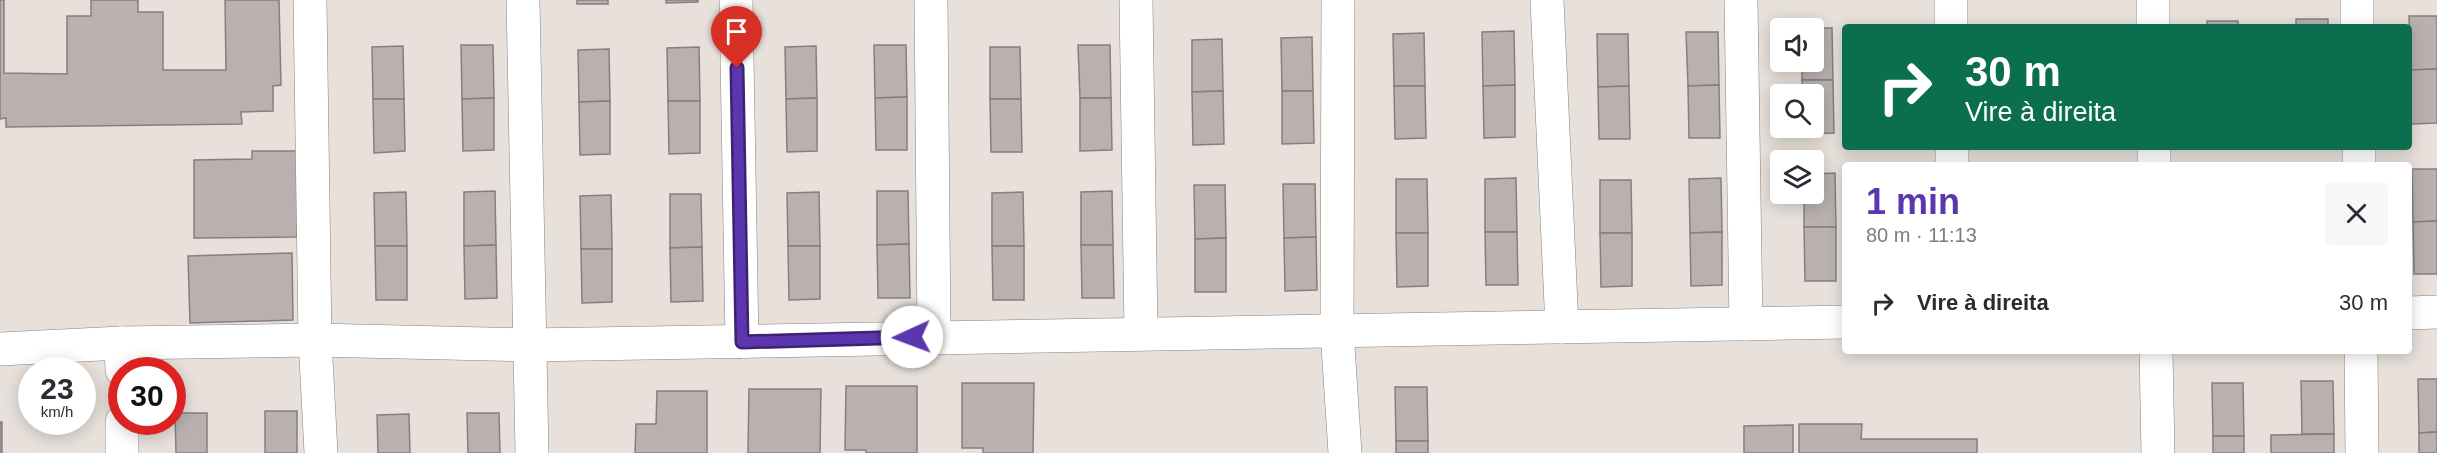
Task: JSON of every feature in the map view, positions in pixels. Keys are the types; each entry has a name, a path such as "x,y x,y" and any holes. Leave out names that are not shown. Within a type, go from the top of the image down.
{"street":[{"path":"310,0 315,340 321,453"},
{"path":"523,0 532,453"},
{"path":"736,0 742,342"},
{"path":"931,0 934,337"},
{"path":"1136,0 1141,333"},
{"path":"1338,0 1337,331 1345,453"},
{"path":"1547,0 1562,327"},
{"path":"1741,0 1746,324"},
{"path":"1951,0 1951,24"},
{"path":"2153,0 2153,24"},
{"path":"2357,0 2357,24"},
{"path":"2412,313 2437,312"},
{"path":"0,349 122,357 315,340 530,345 1842,322"},
{"path":"2156,354 2158,453"},
{"path":"2361,354 2362,453"},
{"path":"122,435 122,453"}],"building":[{"path":"0,0 4,0 4,73 67,74 67,16 91,16 91,0 138,0 138,12 163,12 163,70 226,70 225,0 279,0 281,85 273,86 273,111 241,112 242,124 6,127 6,118 0,119"},
{"path":"577,0 608,0 608,4 577,4"},
{"path":"666,0 698,0 698,2 666,3"},
{"path":"2409,16 2437,16 2437,69 2412,70 2412,24 2409,24"},
{"path":"2296,19 2328,19 2328,24 2296,24"},
{"path":"2207,21 2238,21 2238,24 2207,24"},
{"path":"1824,28 1832,28 1833,80 1802,80 1802,72 1824,72"},
{"path":"1514,31 1515,85 1483,86 1482,32"},
{"path":"1686,32 1718,32 1719,85 1688,86"},
{"path":"1424,33 1425,86 1394,86 1393,34"},
{"path":"1597,34 1628,34 1629,86 1598,87"},
{"path":"1312,37 1313,91 1282,91 1281,38"},
{"path":"1222,39 1223,91 1192,92 1192,40"},
{"path":"461,45 493,45 494,98 462,99"},
{"path":"874,45 906,45 907,97 875,98"},
{"path":"1078,45 1110,45 1111,98 1080,98"},
{"path":"403,46 404,99 373,99 372,47"},
{"path":"816,46 817,98 786,99 785,47"},
{"path":"699,47 700,101 668,101 667,48"},
{"path":"990,47 1020,47 1021,99 990,99"},
{"path":"609,49 610,101 579,102 578,50"},
{"path":"2437,69 2437,123 2412,124 2412,70"},
{"path":"1802,80 1833,80 1834,133 1824,133 1824,84 1802,84"},
{"path":"1515,85 1515,137 1484,138 1483,86"},
{"path":"1719,85 1720,138 1689,138 1688,86"},
{"path":"1394,86 1425,86 1426,138 1395,139"},
{"path":"1629,86 1630,139 1599,139 1598,87"},
{"path":"1223,91 1224,144 1193,145 1192,92"},
{"path":"1282,91 1313,91 1314,143 1282,144"},
{"path":"907,97 907,150 876,150 875,98"},
{"path":"494,98 494,150 463,151 462,99"},
{"path":"817,98 817,151 787,152 786,99"},
{"path":"1080,98 1111,98 1112,150 1080,151"},
{"path":"373,99 404,99 405,151 374,153"},
{"path":"990,99 1021,99 1022,152 991,152"},
{"path":"610,101 610,154 580,155 579,102"},
{"path":"668,101 700,101 700,153 669,154"},
{"path":"252,151 297,151 297,237 194,238 194,160 252,159"},
{"path":"2412,169 2437,169 2437,221 2413,222"},
{"path":"1835,173 1836,227 1804,227 1804,204 1824,204 1824,174"},
{"path":"1516,178 1517,232 1485,232 1485,179"},
{"path":"1721,178 1722,232 1690,233 1689,179"},
{"path":"1396,179 1427,179 1428,233 1396,233"},
{"path":"1600,180 1631,180 1632,233 1600,233"},
{"path":"1283,184 1315,184 1316,237 1284,238"},
{"path":"1194,185 1225,185 1226,238 1195,239"},
{"path":"495,191 496,245 464,246 464,192"},
{"path":"877,191 908,191 909,244 877,245"},
{"path":"1112,191 1113,245 1081,245 1081,192"},
{"path":"406,192 407,246 375,246 374,193"},
{"path":"819,192 820,246 788,246 787,193"},
{"path":"1023,192 1024,246 992,246 992,193"},
{"path":"670,194 701,194 702,247 670,248"},
{"path":"611,195 612,249 581,249 580,196"},
{"path":"2437,221 2437,274 2414,274 2413,222"},
{"path":"1804,227 1836,227 1836,281 1805,281"},
{"path":"1485,232 1517,232 1518,285 1486,285"},
{"path":"1722,232 1722,285 1691,286 1690,233"},
{"path":"1396,233 1428,233 1428,286 1397,287"},
{"path":"1600,233 1632,233 1632,286 1601,287"},
{"path":"1316,237 1317,290 1285,291 1284,238"},
{"path":"1226,238 1226,292 1195,292 1195,239"},
{"path":"909,244 910,298 878,298 877,245"},
{"path":"496,245 497,298 465,299 464,246"},
{"path":"1081,245 1113,245 1114,298 1082,298"},
{"path":"375,246 407,246 407,300 376,300"},
{"path":"788,246 820,246 820,299 789,300"},
{"path":"992,246 1024,246 1024,300 993,300"},
{"path":"702,247 703,301 671,302 670,248"},
{"path":"581,249 612,249 612,302 582,303"},
{"path":"292,253 293,320 190,323 188,256"},
{"path":"2418,379 2437,379 2437,432 2419,433"},
{"path":"2301,381 2333,381 2334,434 2302,434"},
{"path":"962,383 1034,383 1033,453 983,453 983,448 962,448"},
{"path":"2212,383 2243,383 2244,436 2213,436"},
{"path":"846,386 917,386 917,453 866,453 866,450 845,450"},
{"path":"1395,387 1427,387 1428,441 1396,441"},
{"path":"749,389 821,389 820,453 748,453"},
{"path":"657,391 707,391 707,453 635,453 636,424 656,424"},
{"path":"265,411 297,411 297,453 265,453"},
{"path":"186,413 207,413 207,453 176,453 176,435 186,435"},
{"path":"467,413 499,413 500,453 468,453"},
{"path":"409,414 410,453 378,453 377,415"},
{"path":"0,422 2,422 2,453 0,453"},
{"path":"1799,424 1862,424 1861,439 1977,439 1977,453 1799,453"},
{"path":"1793,425 1793,453 1744,453 1744,426"},
{"path":"2437,432 2437,453 2419,453 2419,433"},
{"path":"2334,434 2334,453 2271,453 2271,435"},
{"path":"2213,436 2244,436 2244,453 2213,453"},
{"path":"1396,441 1428,441 1428,453 1396,453"}],"route":[{"path":"737,68 742,342 912,337"}]}
